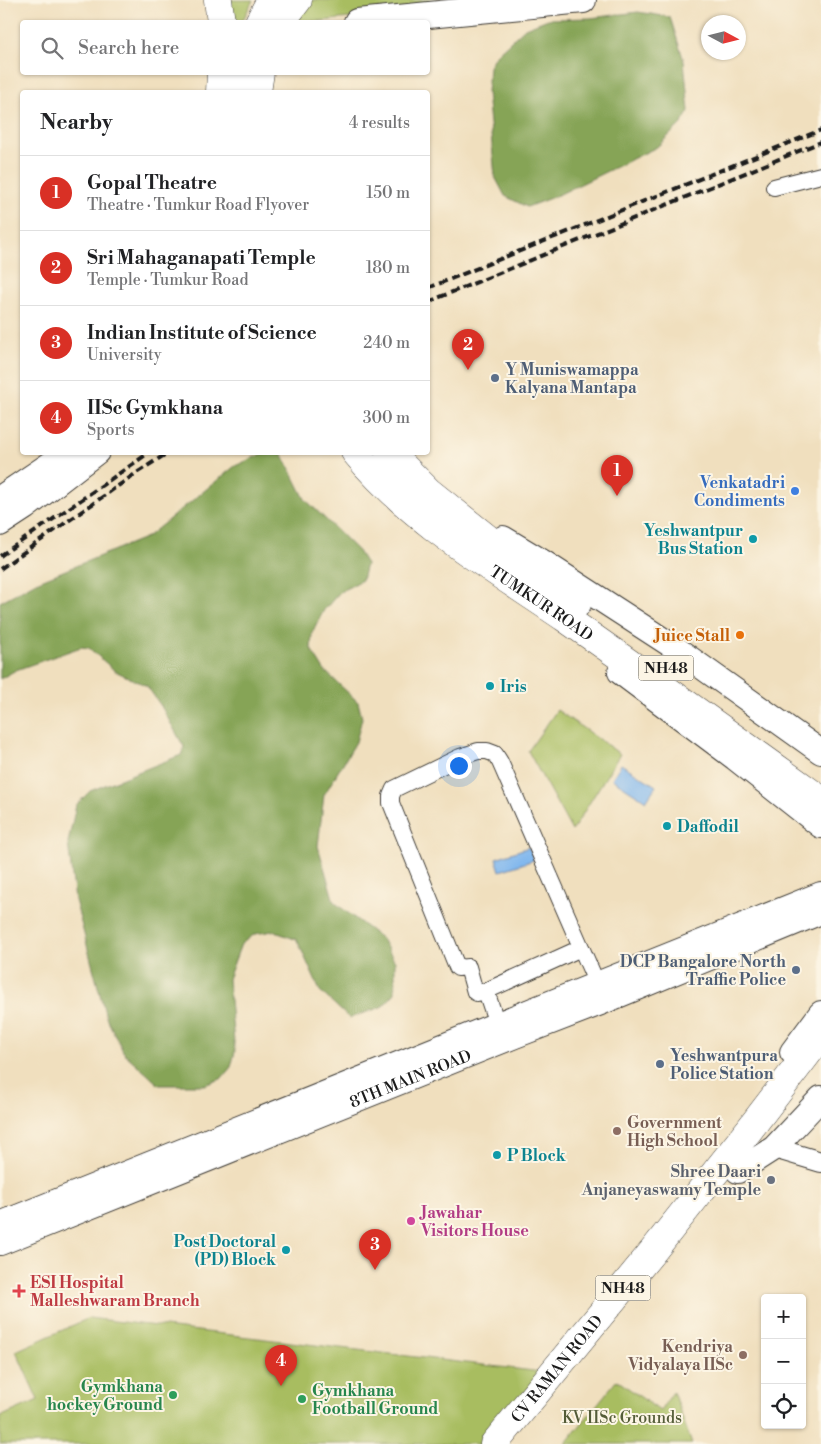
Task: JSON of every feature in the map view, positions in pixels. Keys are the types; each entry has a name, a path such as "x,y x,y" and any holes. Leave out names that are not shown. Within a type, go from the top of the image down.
{"highway":[{"path":"218,0 221,20"},
{"path":"261,20 266,8 273,0"},
{"path":"283,20 298,0"},
{"path":"220,90 221,75"},
{"path":"238,90 241,75"},
{"path":"257,90 260,75"},
{"name":"TUMKUR ROAD","path":"356,455 399,498 432,527 584,633"},
{"name":"TUMKUR ROAD","path":"392,455 428,491 488,538"},
{"name":"NH48","path":"488,538 512,558 821,777"},
{"name":"NH48","path":"584,633 651,678 821,800"},
{"name":"NH48","path":"749,1130 821,1036"},
{"name":"NH48","path":"738,1171 821,1064"},
{"name":"CV RAMAN ROAD","path":"494,1444 654,1251 749,1130"},
{"name":"CV RAMAN ROAD","path":"519,1444 738,1171"}],"main road":[{"path":"378,20 583,0"},
{"path":"0,498 64,455"},
{"path":"0,524 93,455"},
{"path":"488,538 504,538 544,562 685,654 821,752"},
{"name":"TUMKUR ROAD","path":"584,633 580,642 735,758 821,826"},
{"name":"8TH MAIN ROAD","path":"0,1244 493,1045 643,976 820,909"},
{"name":"8TH MAIN ROAD","path":"0,1224 597,984 643,976"},
{"path":"749,1130 757,1104 781,1067 821,1013"},
{"path":"738,1171 779,1143 821,1098"}],"street":[{"path":"774,186 821,175"},
{"path":"581,948 486,991 475,992 468,967 457,967 391,803 394,789 460,757 478,751 488,751 495,754 597,984"},
{"path":"486,991 497,1024"},
{"path":"779,1143 821,1149"},
{"path":"779,1143 821,1162"}],"green space":[{"path":"228,0 253,0 243,20 231,20"},
{"path":"308,0 475,0 475,5 331,20 296,20"},
{"path":"638,12 670,17 684,61 689,111 682,123 657,147 556,196 527,207 505,196 495,177 487,92 489,67 494,57 525,28 548,19 590,18"},
{"path":"260,455 283,455 305,499 358,551 366,564 362,580 340,592 324,610 312,633 311,649 324,670 358,702 362,718 356,742 324,795 318,846 334,902 382,939 395,962 395,993 382,1007 349,1018 320,991 297,940 273,931 255,934 241,944 228,979 235,1052 231,1067 221,1079 204,1085 159,1085 124,1053 106,1017 75,900 68,843 76,805 90,791 181,755 184,747 161,706 147,686 115,671 89,648 81,647 16,670 0,679 0,602 36,582 147,537 235,466"},
{"path":"557,710 620,754 572,831 528,751"},
{"path":"89,1318 542,1372 483,1444 0,1444 0,1417 38,1400 16,1351"},
{"name":"KV IISc Grounds","path":"617,1380 660,1411 673,1392 692,1444 565,1444"}],"water":[{"path":"621,764 656,786 646,801 612,779"},
{"path":"529,847 534,860 500,871 496,858"}],"railway":[{"path":"430,287 821,130"},
{"path":"430,301 821,142"},
{"path":"0,556 146,455"},
{"path":"0,569 164,455"}],"place":[{"name":"Sri Mahaganapati Temple","path":"468,370"},
{"name":"Y Muniswamappa Kalyana Mantapa","path":"495,378"},
{"name":"Venkatadri Condiments","path":"795,491"},
{"name":"Gopal Theatre","path":"617,496"},
{"name":"Yeshwantpur Bus Station","path":"753,539"},
{"name":"Juice Stall","path":"740,635"},
{"name":"Iris","path":"490,686"},
{"name":"Daffodil","path":"667,826"},
{"name":"DCP Bangalore North Traffic Police","path":"796,970"},
{"name":"Yeshwantpura Police Station","path":"660,1064"},
{"name":"Government High School","path":"617,1131"},
{"name":"P Block","path":"497,1155"},
{"name":"Shree Daari Anjaneyaswamy Temple","path":"771,1180"},
{"name":"Jawahar Visitors House","path":"411,1221"},
{"name":"Post Doctoral (PD) Block","path":"286,1250"},
{"name":"Indian Institute of Science","path":"375,1270"},
{"name":"ESI Hospital Malleshwaram Branch","path":"19,1291"},
{"name":"Kendriya Vidyalaya IISc","path":"743,1355"},
{"name":"IISc Gymkhana","path":"281,1386"},
{"name":"Gymkhana hockey Ground","path":"173,1395"},
{"name":"Gymkhana Football Ground","path":"302,1399"}]}
